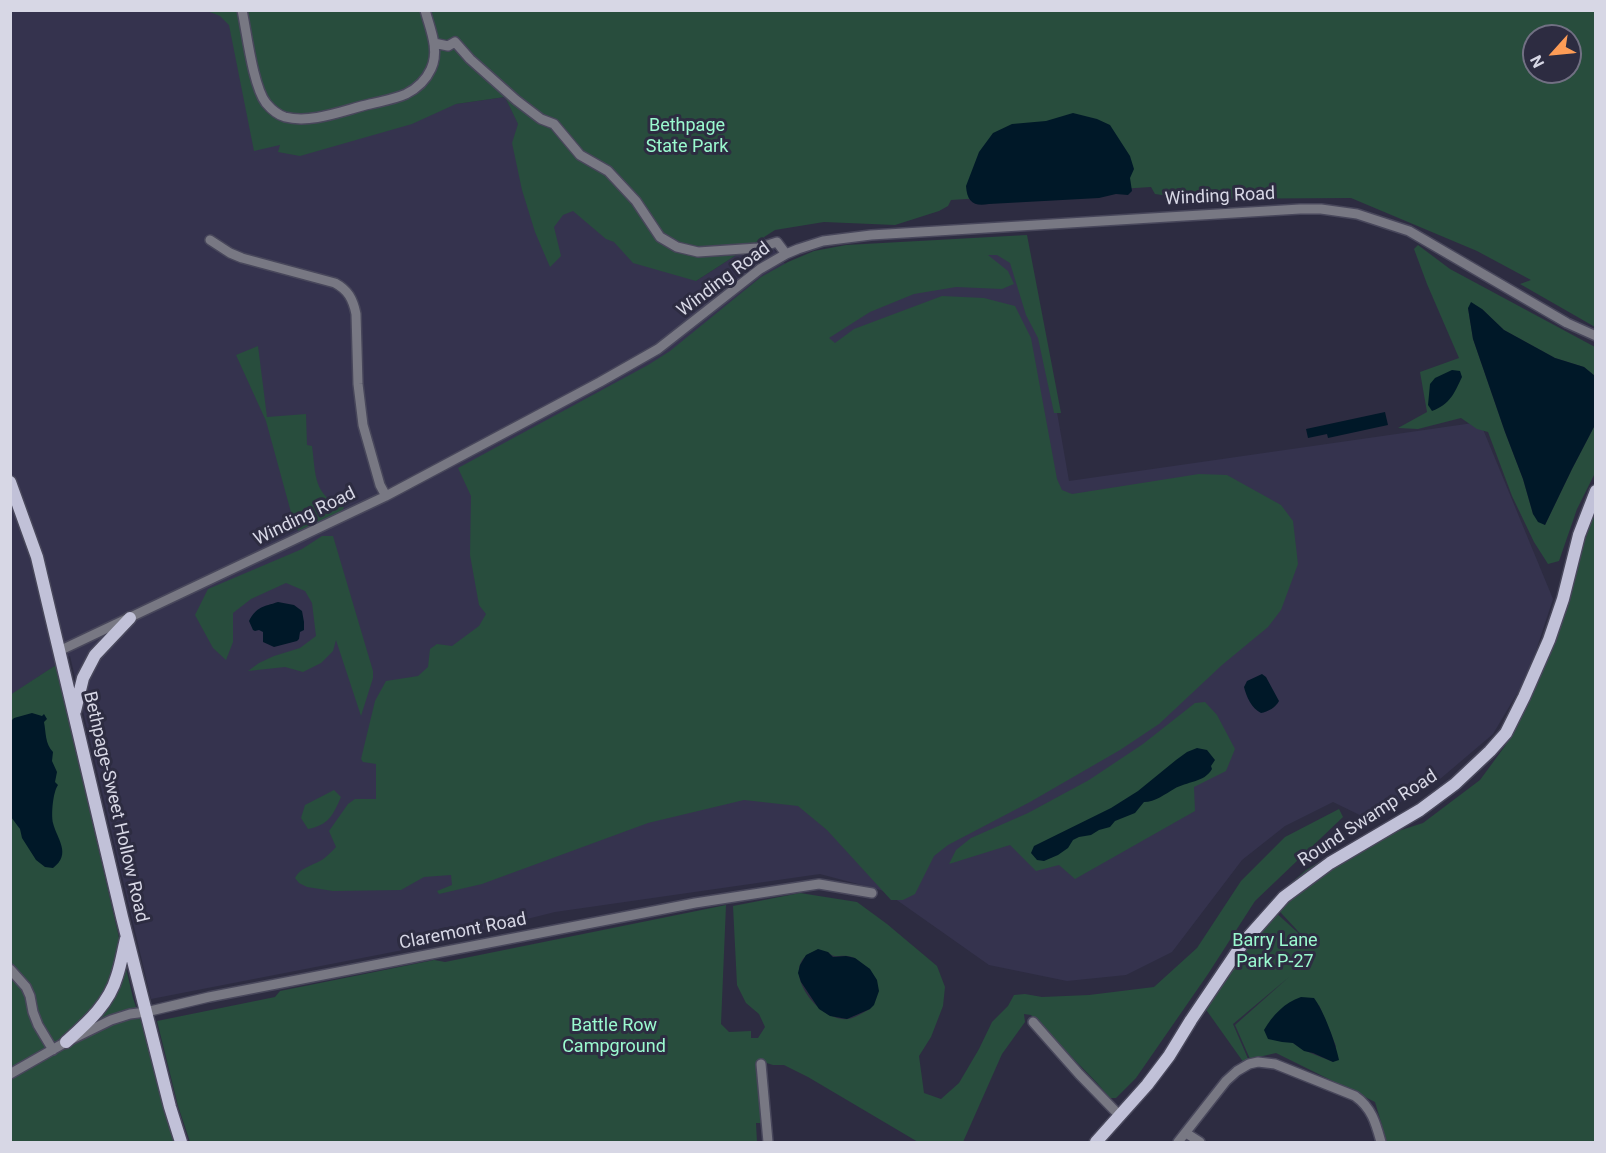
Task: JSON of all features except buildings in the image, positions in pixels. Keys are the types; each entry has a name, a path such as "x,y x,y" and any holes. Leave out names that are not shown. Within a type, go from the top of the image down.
{"main road":[{"name":"Bethpage-Sweet Hollow Road","path":"10,482 37,558 127,935 181,1143"},
{"name":"Round Swamp Road","path":"1096,1143 1147,1085 1169,1056 1243,943 1284,897 1330,863 1420,810 1455,784 1490,751 1506,732 1549,640 1563,599 1579,535 1596,491"},
{"path":"74,715 83,678 95,655 130,618"},
{"path":"66,1042 88,1022 108,997 117,978 127,935"}],"street":[{"path":"242,10 260,93 266,103 283,116 306,118 324,116 405,94 426,78 435,56 425,10"},
{"path":"434,43 448,46 455,42 470,59 516,100 541,119 554,124 580,155 608,171 636,201 660,237 676,246 698,252 758,248 777,242 786,254"},
{"name":"Winding Road","path":"59,651 386,496 526,422 658,349 760,269 786,254 823,241 882,234 1300,209 1344,212 1370,217 1409,231 1567,323 1596,336"},
{"path":"210,240 242,258 334,283 344,288 350,296 356,314 358,384 363,425 380,484 386,496"},
{"name":"Claremont Road","path":"66,1042 111,1020 130,1014 695,903 819,884 872,893"},
{"path":"10,969 26,987 38,1025 53,1050"},
{"path":"1033,1022 1078,1074 1120,1116"},
{"path":"10,1074 66,1042"},
{"path":"1178,1143 1226,1081 1237,1071 1258,1062 1275,1064 1363,1101 1370,1109 1381,1143"},
{"path":"761,1064 768,1143"},
{"path":"1185,1133 1200,1143"}],"shaded area":[{"path":"11,11 226,11 448,105 505,97 549,184 696,281 764,237 790,270 1026,235 1069,481 1480,422 1553,599 1528,675 1493,734 1433,785 1368,819 1333,802 1285,826 1242,860 1172,952 1126,975 1067,981 989,965 884,891 820,874 555,912 403,950 151,999 70,656 11,695"}],"green space":[{"name":"Bethpage State Park","path":"207,11 1595,11 1595,327 1520,284 1531,280 1477,251 1351,198 1189,199 1155,194 1151,187 951,200 948,206 939,211 895,225 824,222 775,230 696,281 633,263 614,242 606,239 573,211 563,215 554,227 561,256 550,267 535,232 522,190 512,143 518,124 505,97 456,104 412,124 300,156 278,152 280,145 254,151 229,25 220,16"},
{"path":"1027,235 1061,413 1054,413 1038,338 1026,315 1010,263 997,255 988,255 1008,271 1014,284 1002,289 956,287 914,294 870,312 829,338 835,343 854,329 942,296 984,298 1015,306 1031,338 1057,479 1062,490 1072,494 1199,474 1227,475 1281,505 1293,521 1298,564 1281,610 1268,627 1222,665 1159,724 1120,750 1030,802 948,845 934,856 915,894 903,900 891,900 827,830 798,806 744,800 648,823 482,884 439,894 437,891 452,885 451,875 424,877 401,890 333,891 307,887 299,883 295,878 300,872 322,860 336,847 329,831 348,804 355,799 376,799 376,764 363,762 361,759 375,701 386,681 418,676 428,667 430,649 437,644 452,646 479,626 486,614 479,605 470,555 471,496 458,468 648,365 670,351 761,277 814,251 846,245"},
{"path":"1418,245 1450,269 1595,347 1595,376 1584,367 1555,358 1504,330 1482,309 1468,308 1473,339 1523,479 1533,514 1545,525 1595,425 1595,473 1577,509 1559,561 1548,564 1534,542 1512,496 1488,432 1477,429 1461,418 1418,429 1398,428 1427,412 1420,372 1459,358 1414,249"},
{"path":"258,346 267,417 306,414 307,445 312,446 321,491 326,497 344,507 341,513 298,531 266,421 236,355"},
{"name":"Barry Lane Park P-27","path":"1595,510 1595,1142 1387,1142 1375,1102 1276,1053 1250,1059 1235,1025 1289,977 1233,1024 1249,1061 1244,1063 1202,1004 1273,910 1308,942 1270,901 1306,870 1339,850 1423,823 1480,780 1505,746 1526,706 1567,606","holes":["1319,1005 1336,1046 1333,1062 1293,1043"]},
{"path":"322,536 333,536 373,671 373,678 361,716 336,640 333,651 321,663 303,672 285,667 248,671 274,656 300,648 316,636 312,603 305,591 286,583 251,599 233,613 233,642 226,660 213,648 195,615 208,589 302,549"},
{"path":"56,665 133,998 182,1142 11,1142 10,695"},
{"path":"1205,702 1217,715 1235,749 1226,771 1194,787 1195,811 1075,879 1059,865 1036,871 1010,845 949,864 956,850 971,838 1028,813 1089,780 1143,744 1195,703"},
{"path":"334,790 341,797 333,814 321,825 308,829 301,818 305,805"},
{"name":"Battle Row Campground","path":"1339,809 1343,817 1255,901 1136,1078 1116,1098 1110,1098 1031,1015 1024,1014 1025,1022 1002,1054 963,1142 918,1142 808,1077 784,1065 773,1065 757,1060 761,1123 756,1123 757,1142 190,1142 178,1106 157,1021 275,997 280,991 434,960 445,962 726,905 721,1024 729,1032 751,1031 751,1038 758,1038 765,1027 759,1014 746,1003 737,985 733,906 800,893 857,902 937,966 945,987 943,1006 931,1037 919,1056 924,1093 941,1099 959,1083 992,1022 1008,1006 1014,995 1042,997 1089,995 1154,987 1197,948 1241,881 1285,837","holes":["813,952 828,952 835,956 853,957 870,969 870,1009 848,1019 836,1018 814,1003 800,980 799,969 803,959"]}],"water":[{"path":"1073,113 1110,125 1130,156 1134,169 1130,178 1132,191 1128,195 1116,194 1099,198 984,205 975,204 970,200 966,186 979,152 993,133 1012,124 1046,121"},
{"path":"1471,302 1504,330 1555,358 1584,367 1595,376 1595,425 1545,525 1538,522 1533,514 1523,479 1473,339 1468,308"},
{"path":"1452,370 1460,371 1462,377 1447,402 1432,411 1428,405 1430,384 1435,378"},
{"path":"1385,412 1388,425 1328,438 1327,434 1308,438 1306,429"},
{"path":"278,602 294,605 302,611 304,630 300,632 297,641 274,647 263,642 263,632 253,630 249,621 264,606"},
{"path":"1262,674 1279,701 1272,709 1261,713 1250,702 1244,687 1247,681"},
{"path":"32,713 42,716 44,714 47,719 44,722 46,738 53,752 52,761 57,772 55,782 58,785 52,819 62,846 62,857 53,868 45,867 36,860 11,817 11,721"},
{"path":"1197,748 1207,750 1215,760 1211,766 1212,769 1205,777 1144,802 1135,813 1115,821 1110,827 1073,840 1068,848 1058,855 1044,861 1037,860 1031,853 1034,846 1111,808 1138,791 1176,760"},
{"path":"818,949 828,952 833,957 855,958 870,969 877,980 879,991 870,1009 847,1019 830,1016 819,1009 801,982 798,973 806,955"},
{"path":"1301,997 1314,998 1318,1004 1329,1028 1339,1060 1333,1062 1304,1051 1293,1043 1268,1039 1264,1030 1271,1019 1284,1006"}]}
